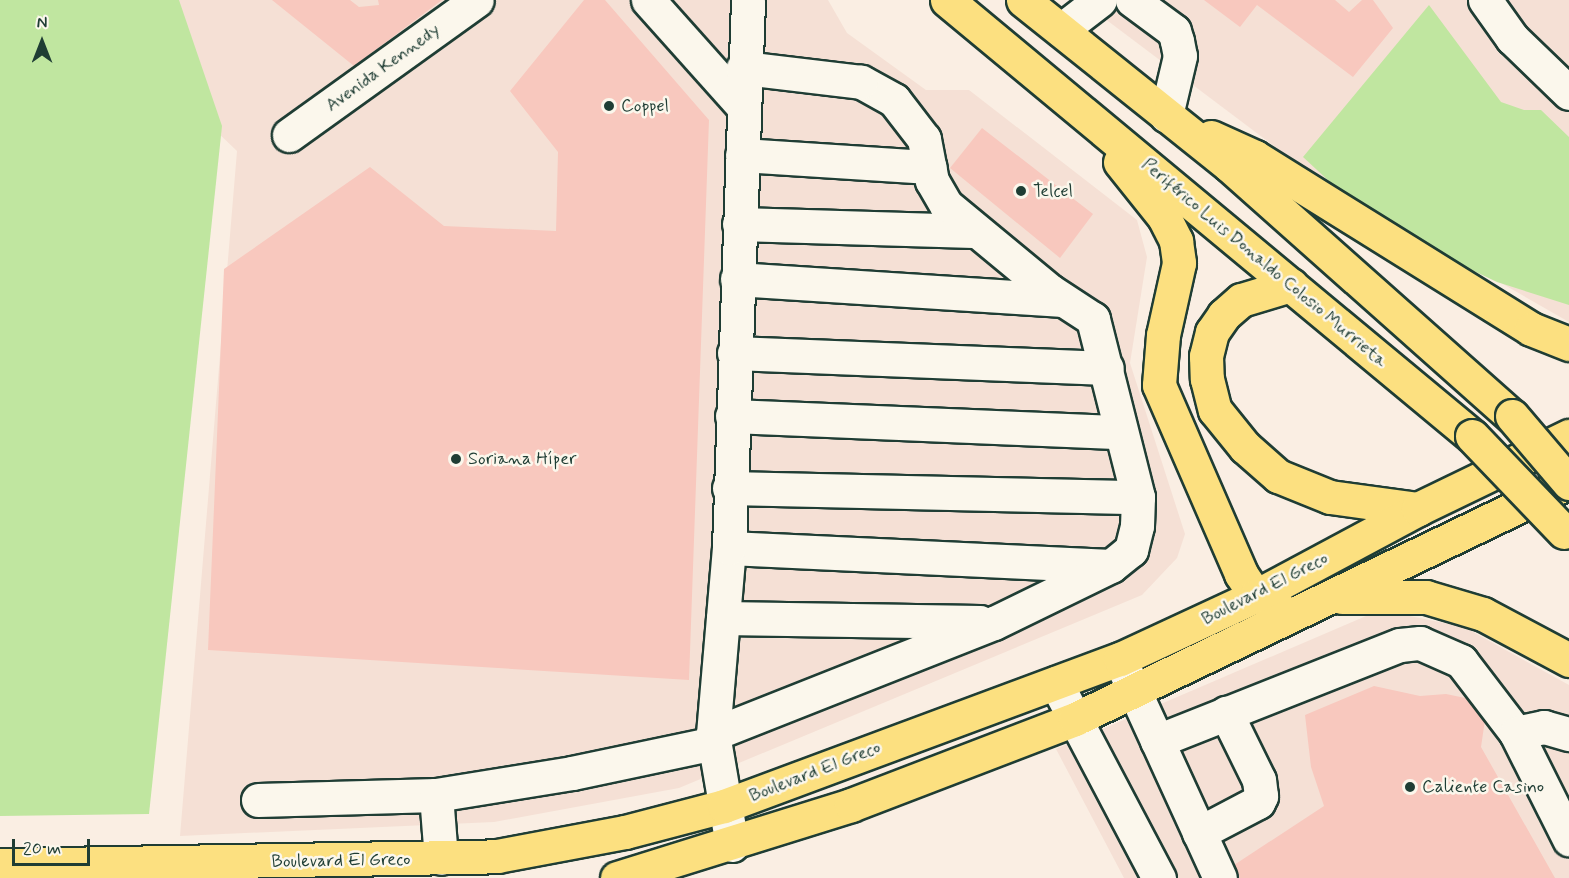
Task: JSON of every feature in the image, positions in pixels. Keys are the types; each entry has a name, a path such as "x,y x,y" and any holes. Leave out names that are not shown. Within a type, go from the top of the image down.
{"main road":[{"path":"1023,0 1175,122 1512,416 1569,483"},
{"name":"Periférico Luis Donaldo Colosio Murrieta","path":"960,4 1085,115 1472,436 1566,535"},
{"path":"1085,115 1164,217 1176,241 1179,263 1162,335 1159,385 1241,574 1256,596 1296,612"},
{"path":"1175,122 1230,143 1255,157 1531,329 1569,344"},
{"path":"1291,285 1241,300 1224,315 1212,332 1206,356 1207,379 1215,410 1245,447 1278,476 1330,497 1418,509"},
{"name":"Boulevard El Greco","path":"0,865 497,856 563,845 724,806 1120,659 1256,596 1418,509 1569,436"},
{"name":"Boulevard El Greco","path":"617,878 732,845 862,801 1075,719 1133,689 1296,612 1334,597 1569,483"},
{"path":"1334,597 1426,597 1483,614 1569,660"}],"street":[{"name":"Avenida Kennedy","path":"290,135 477,0"},
{"path":"648,0 741,105"},
{"path":"732,845 713,738 729,548 741,105 748,0"},
{"path":"1061,30 1100,0"},
{"path":"1132,0 1174,31 1180,56 1175,122"},
{"path":"1485,0 1512,38 1558,78"},
{"path":"258,800 436,795 572,773 713,738 994,623 1111,566 1131,550 1137,526 1138,496 1093,319 1062,300 973,231 937,192 924,138 894,100 861,82 743,68"},
{"path":"741,155 930,166"},
{"path":"739,224 973,231"},
{"path":"737,279 1062,300"},
{"path":"734,353 1107,368"},
{"path":"732,416 1121,432"},
{"path":"729,488 1138,496"},
{"path":"729,548 1111,566"},
{"path":"723,618 994,623"},
{"path":"1157,741 1400,645 1420,644 1461,661 1516,734 1569,839"},
{"path":"1120,659 1220,878"},
{"path":"1056,683 1159,878"},
{"path":"1199,832 1258,802 1261,796 1259,780 1226,713"},
{"path":"1516,734 1544,727 1569,734"},
{"path":"436,795 441,858"}],"shaded area":[{"path":"79,0 828,0 847,33 926,90 969,90 1137,220 1147,257 1130,363 1185,534 1177,558 1142,595 679,788 494,822 180,836 237,151"},
{"path":"1080,0 1569,0 1569,322 1311,174"},
{"path":"1380,610 1464,627 1569,685 1569,878 1124,878 1056,749"}],"green space":[{"path":"0,0 179,0 222,126 149,814 0,816"},
{"path":"1429,5 1501,102 1524,110 1541,110 1569,137 1569,305 1497,282 1421,246 1344,195 1303,157"}],"building":[{"path":"272,0 350,0 359,7 379,5 378,0 442,0 354,66"},
{"name":"Soriana Híper","path":"584,0 605,0 709,120 689,680 208,650 224,269 370,167 444,226 556,231 558,152 510,91"},
{"path":"1204,0 1335,0 1349,12 1362,0 1373,0 1393,28 1353,77 1257,5 1240,27"},
{"name":"Telcel","path":"982,128 1093,214 1060,258 950,168"},
{"name":"Caliente Casino","path":"1374,686 1420,696 1446,694 1475,700 1485,720 1481,747 1555,878 1237,878 1231,867 1324,806 1311,767 1305,715"}],"place":[{"name":"Coppel","path":"609,106"},
{"name":"Telcel","path":"1021,191"},
{"name":"Soriana Híper","path":"456,459"},
{"name":"Caliente Casino","path":"1410,787"}]}
